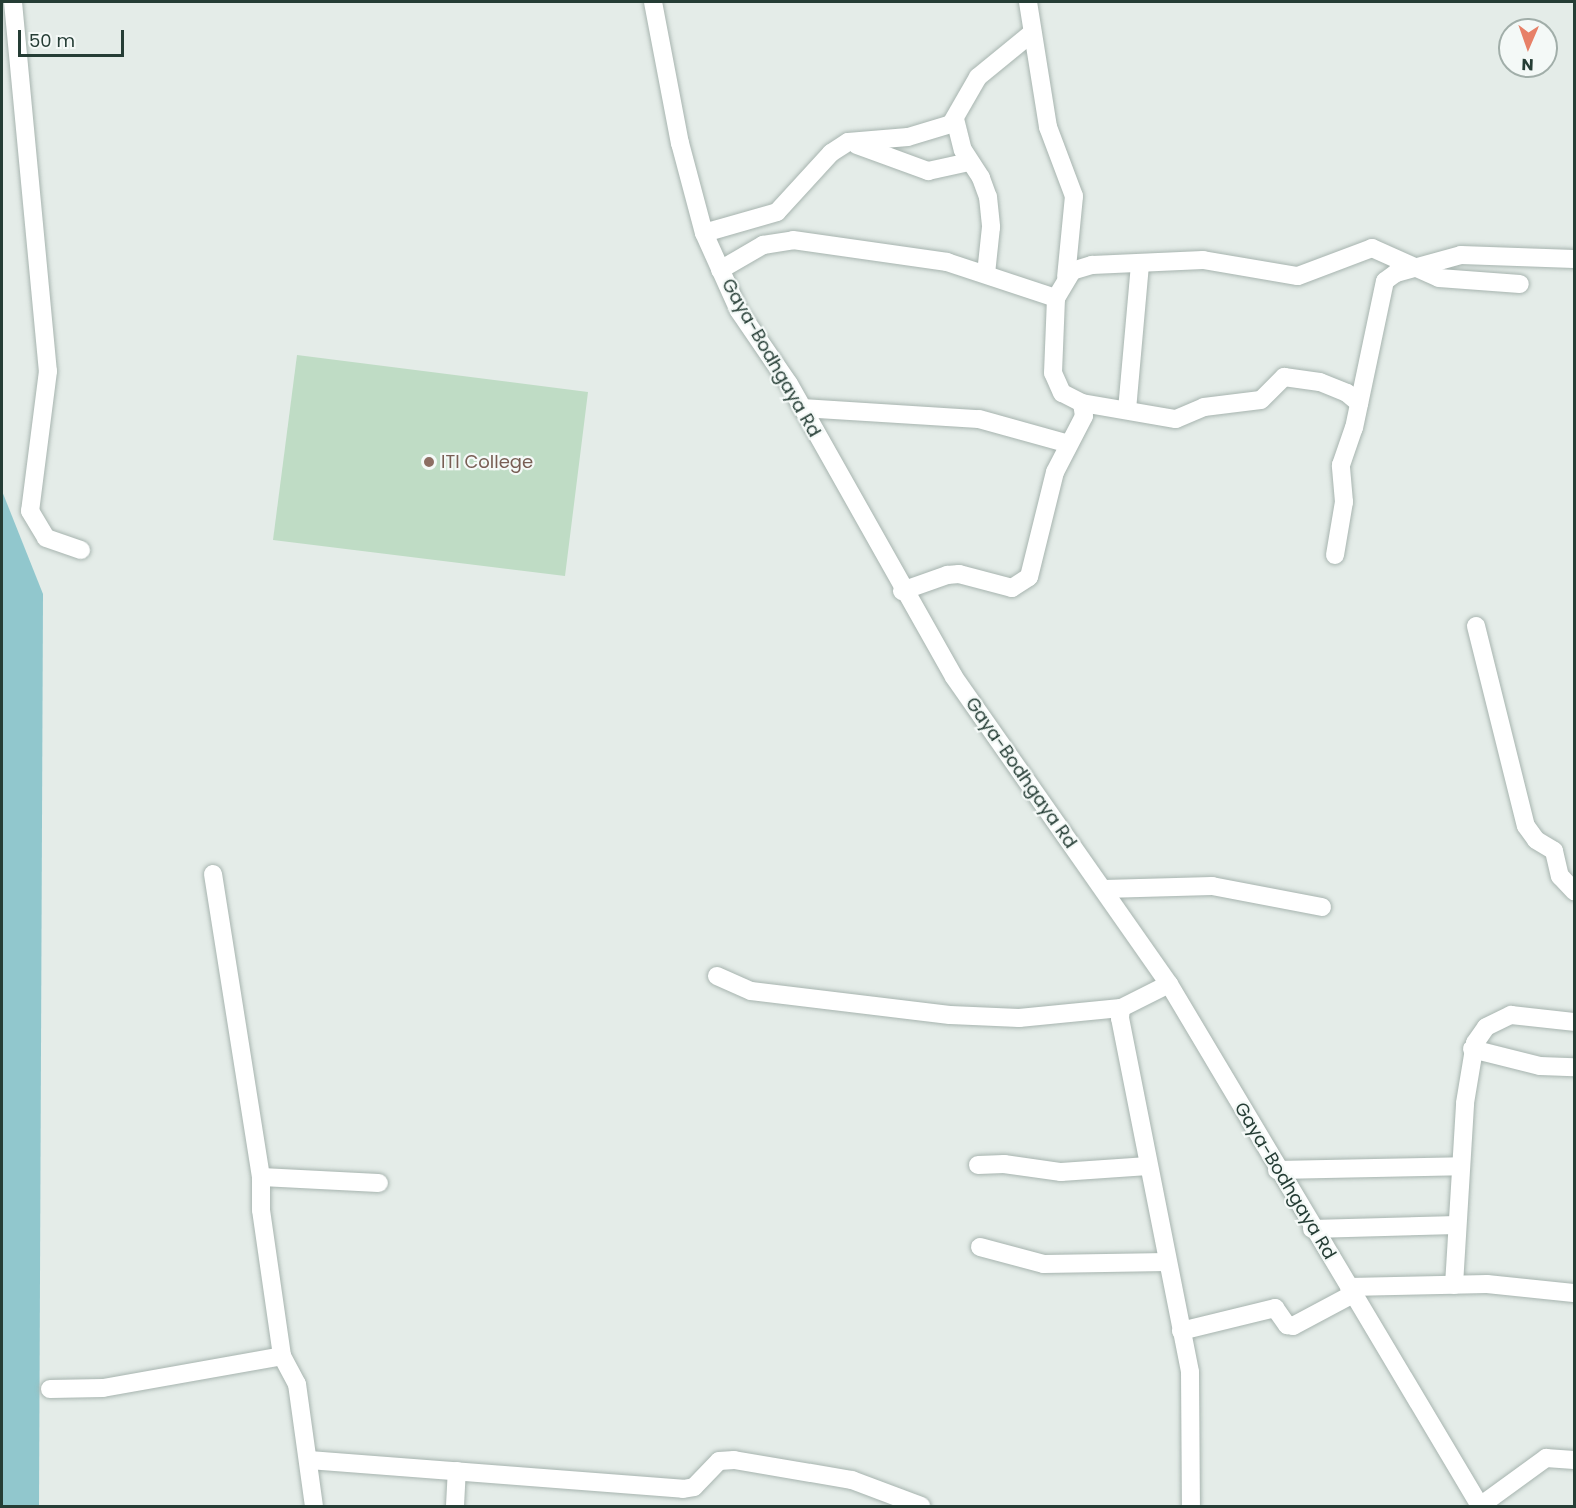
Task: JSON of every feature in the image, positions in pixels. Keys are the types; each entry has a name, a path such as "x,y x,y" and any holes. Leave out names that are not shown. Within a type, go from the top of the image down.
{"street":[{"path":"13,2 48,371 30,511 46,538 81,550"},
{"name":"Gaya-Bodhgaya Rd","path":"652,2 680,143 704,233 739,311 802,408 902,591 979,715 1169,984 1312,1229 1480,1506"},
{"path":"1028,2 1048,127 1074,196 1066,277 1056,298 1053,373 1062,393 1082,403 1176,419 1204,407 1251,403 1266,397 1284,377 1320,382 1347,393 1359,403"},
{"path":"704,233 777,212 831,153 848,142 908,137 941,129 955,119 978,77 1032,33"},
{"path":"955,119 969,162 985,186 990,211 986,274"},
{"path":"848,142 928,171 969,162"},
{"path":"720,270 763,244 793,240 919,256 986,274 1056,298"},
{"path":"1066,277 1092,265 1203,260 1298,276 1372,248 1439,278 1520,284"},
{"path":"1335,555 1344,502 1341,465 1359,403 1385,281 1396,273 1452,257 1480,253 1575,259"},
{"path":"1127,410 1140,264"},
{"path":"902,591 947,575 959,574 1012,588 1029,577 1055,472 1084,416 1082,403"},
{"path":"802,408 979,419 1069,444"},
{"path":"1476,626 1526,826 1536,840 1554,851 1560,876 1575,891"},
{"path":"213,874 261,1177 261,1210 282,1356 297,1384 314,1506"},
{"path":"1104,889 1212,886 1322,907"},
{"path":"717,976 751,991 950,1015 1019,1018 1121,1008 1169,984"},
{"path":"1121,1008 1123,1042 1181,1331 1192,1398 1191,1506"},
{"path":"1454,1285 1461,1166 1473,1049 1486,1027 1511,1015 1575,1022"},
{"path":"1473,1049 1540,1066 1575,1067"},
{"path":"978,1165 1004,1164 1061,1173 1148,1166"},
{"path":"1277,1170 1461,1166"},
{"path":"261,1177 379,1183"},
{"path":"1312,1229 1457,1225"},
{"path":"980,1247 1044,1264 1167,1262"},
{"path":"1181,1331 1275,1308 1287,1325 1293,1326 1351,1291 1454,1285 1516,1286 1575,1293"},
{"path":"50,1389 111,1387 282,1356"},
{"path":"1480,1506 1546,1458 1575,1460"},
{"path":"309,1460 683,1489 694,1487 719,1461 734,1460 852,1480 921,1506"},
{"path":"455,1506 457,1471"}],"green space":[{"path":"297,355 588,392 565,576 273,540"}],"water":[{"path":"2,491 43,594 39,1506 2,1506"}],"place":[{"name":"ITI College","path":"429,462"}]}
